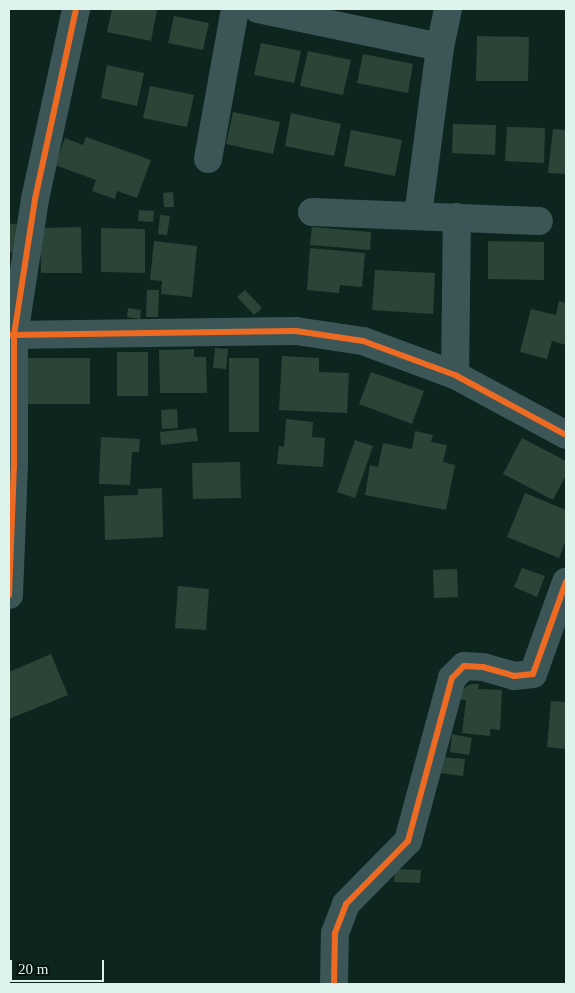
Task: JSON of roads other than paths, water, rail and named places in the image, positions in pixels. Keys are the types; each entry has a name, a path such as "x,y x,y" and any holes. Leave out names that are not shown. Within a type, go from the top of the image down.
{"street":[{"path":"9,595 14,465 11,335 35,198 76,9"},
{"path":"208,159 235,9"},
{"path":"258,9 440,47"},
{"path":"418,215 440,47 448,9"},
{"path":"312,212 539,221"},
{"path":"454,375 458,217"},
{"path":"11,335 296,330 362,341 454,375 566,435"},
{"path":"334,984 335,932 346,904 408,841 452,678 464,666 483,667 514,676 533,674 566,582"}]}
